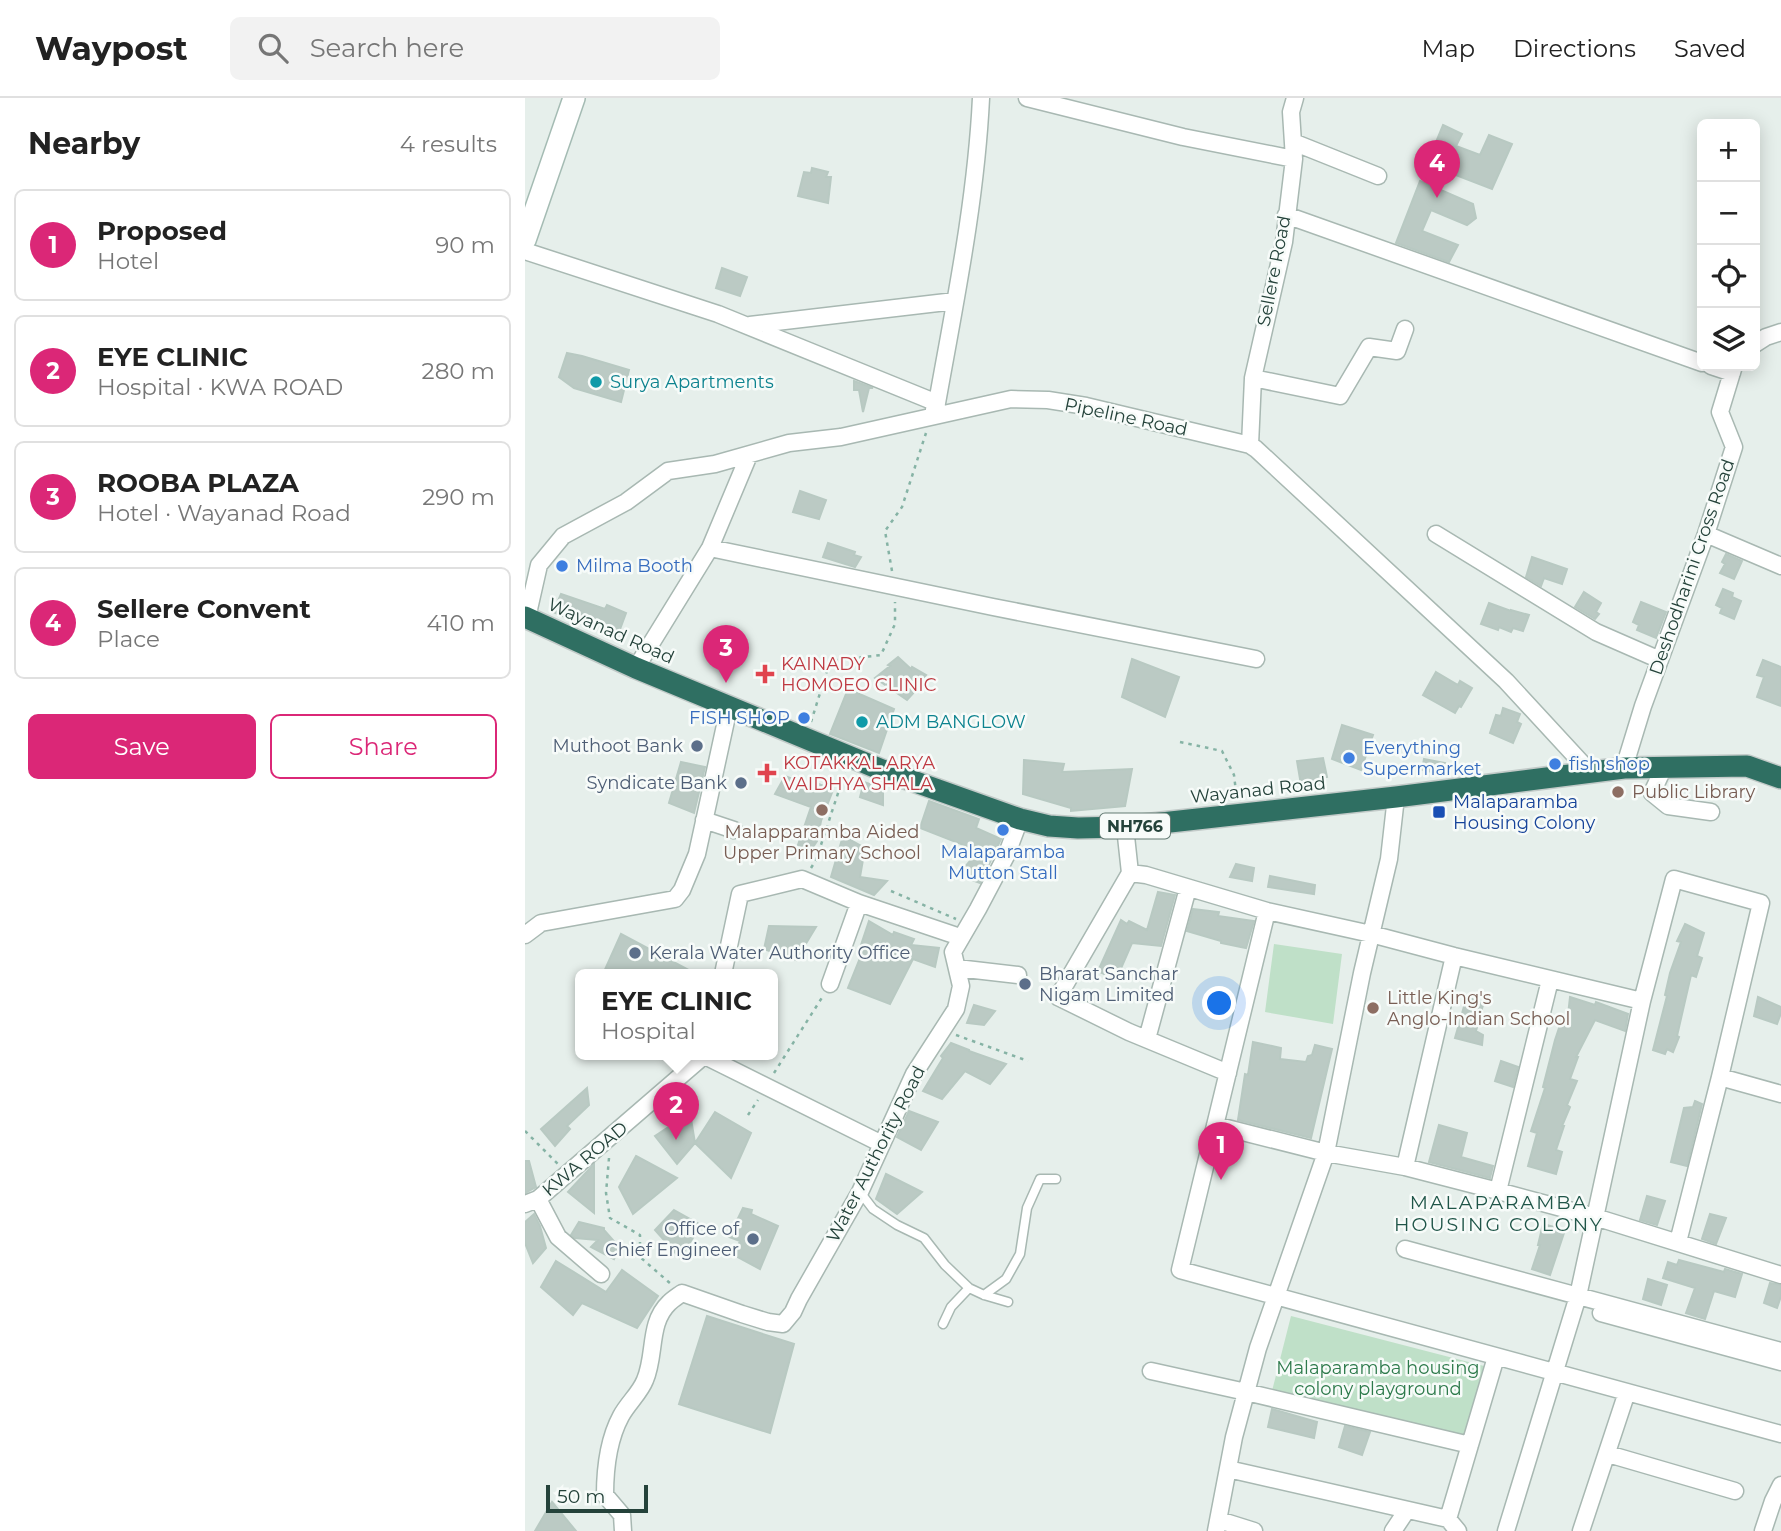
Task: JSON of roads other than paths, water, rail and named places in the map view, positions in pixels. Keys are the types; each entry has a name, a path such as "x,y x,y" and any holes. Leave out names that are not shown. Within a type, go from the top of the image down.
{"highway":[{"name":"Wayanad Road","path":"526,617 636,668 883,770 1020,819 1049,826 1125,827 1624,768 1747,766 1781,778"}],"street":[{"path":"525,240 574,98"},
{"path":"525,251 718,314 934,410 972,207 981,98"},
{"path":"1027,98 1183,136 1294,159"},
{"name":"Sellere Road","path":"1249,445 1252,378 1284,242 1294,159 1291,111 1295,98"},
{"path":"1293,142 1378,176"},
{"path":"1286,215 1697,361"},
{"path":"748,326 955,301"},
{"path":"1252,378 1340,396 1369,347 1397,351 1405,329"},
{"path":"1760,341 1781,332"},
{"name":"Deshodharini Cross Road","path":"1624,768 1643,706 1706,534 1734,447 1720,412 1732,371"},
{"name":"Pipeline Road","path":"526,617 539,565 563,536 626,502 668,471 715,464 789,443 841,438 934,410 1011,400 1048,400 1086,406 1249,445 1506,681 1590,772"},
{"path":"636,668 710,548 748,454"},
{"path":"1436,534 1596,632 1660,660"},
{"path":"1706,534 1781,566"},
{"path":"710,548 1256,659"},
{"path":"525,935 541,923 675,899 682,890 697,854 729,707"},
{"path":"1664,767 1652,793 1668,806 1711,812"},
{"path":"1254,1531 1217,1526 1234,1437 1258,1348 1326,1153 1362,973 1389,859 1396,797"},
{"name":"Water Authority Road","path":"623,1531 622,1515 605,1495 607,1455 621,1416 645,1381 652,1358 653,1336 660,1315 669,1303 687,1295 768,1322 783,1324 793,1312 860,1192 914,1074 956,1009 961,986 953,952 1006,856 1020,819"},
{"path":"704,820 734,830"},
{"path":"1125,827 1130,873 1058,997 1147,1040 1228,1073"},
{"path":"1130,873 1146,875 1267,911 1642,1001"},
{"path":"724,969 740,894 802,879 859,903 964,931"},
{"path":"1506,1531 1576,1301 1642,1001 1674,879 1761,903 1678,1242"},
{"path":"1147,1040 1188,888"},
{"path":"830,984 859,903"},
{"path":"1267,911 1180,1270 1781,1434"},
{"path":"1405,1167 1454,957"},
{"path":"957,968 1018,975"},
{"path":"1498,1191 1550,980"},
{"name":"KWA ROAD","path":"532,1201 700,1060"},
{"path":"716,1060 882,1144"},
{"path":"1720,1077 1781,1094"},
{"path":"1215,1125 1326,1153 1405,1167 1498,1191 1595,1217 1781,1275"},
{"path":"532,1201 558,1237 601,1273"},
{"path":"1405,1249 1781,1362"},
{"path":"1576,1301 1781,1351"},
{"path":"1228,1469 1406,1510 1453,1525 1470,1445 1496,1357"},
{"path":"1151,1371 1470,1445"},
{"path":"1581,1531 1627,1392"},
{"path":"1608,1454 1735,1491"},
{"path":"1763,1531 1781,1485"},
{"path":"1393,1531 1406,1510"}],"lane":[{"path":"984,1295 1006,1279 1020,1254 1027,1208 1040,1179 1056,1179"},
{"path":"860,1192 873,1209 923,1238 945,1265 969,1287 1008,1302"},
{"path":"943,1324 951,1307 969,1287"}],"place":[{"name":"Sellere Convent","path":"1437,198"},
{"name":"Surya Apartments","path":"596,382"},
{"name":"Milma Booth","path":"562,566"},
{"name":"KAINADY HOMOEO CLINIC","path":"765,674"},
{"name":"ROOBA PLAZA","path":"726,683"},
{"name":"FISH SHOP","path":"804,718"},
{"name":"ADM BANGLOW","path":"862,722"},
{"name":"Muthoot Bank","path":"697,746"},
{"name":"Everything Supermarket","path":"1349,758"},
{"name":"fish shop","path":"1555,764"},
{"name":"KOTAKKAL ARYA VAIDHYA SHALA","path":"767,773"},
{"name":"Syndicate Bank","path":"741,783"},
{"name":"Public Library","path":"1618,792"},
{"name":"Malapparamba Aided Upper Primary School","path":"822,810"},
{"name":"Malaparamba Housing Colony","path":"1439,812"},
{"name":"Malaparamba Mutton Stall","path":"1003,830"},
{"name":"Kerala Water Authority Office","path":"635,953"},
{"name":"Bharat Sanchar Nigam Limited","path":"1025,984"},
{"name":"Little King's Anglo-Indian School","path":"1373,1008"},
{"name":"EYE CLINIC","path":"676,1140"},
{"name":"Proposed","path":"1221,1180"},
{"name":"Office of Chief Engineer","path":"753,1239"}],"district":[{"name":"MALAPARAMBA HOUSING COLONY","path":"1499,1213"}],"park label":[{"name":"Malaparamba housing colony playground","path":"1378,1378"}]}
